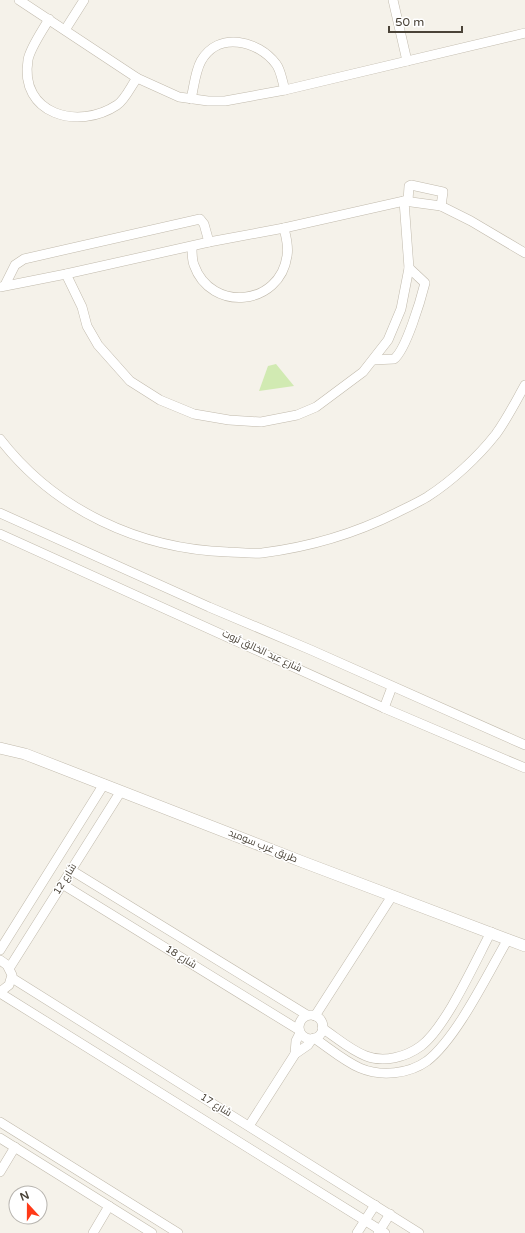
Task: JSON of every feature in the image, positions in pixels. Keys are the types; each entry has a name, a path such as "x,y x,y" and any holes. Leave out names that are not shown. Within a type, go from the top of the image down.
{"street":[{"path":"20,0 137,78 163,91 191,99 225,101 285,90 525,33"},
{"path":"65,30 84,0"},
{"path":"393,0 407,61"},
{"path":"48,19 28,59 27,75 31,90 38,101 50,111 65,117 76,117 107,110 119,104 137,78"},
{"path":"191,99 197,72 202,60 221,44 242,41 260,48 270,57 277,65 285,90"},
{"path":"66,274 82,308 87,326 98,345 130,382 160,400 194,414 229,420 261,422 297,415 316,407 333,396 363,372 373,360 388,340 402,309 409,268 406,201 408,186 411,185 443,192 441,206"},
{"path":"3,286 66,274 209,242 284,228 406,201 441,206 471,221 525,253"},
{"path":"3,286 15,265 24,260 200,219 204,224 209,242"},
{"path":"192,247 193,264 201,280 214,292 230,298 248,298 264,291 277,279 284,267 288,247 284,228"},
{"path":"373,360 396,358 406,340 425,283 409,268"},
{"path":"0,439 30,474 63,500 92,517 135,536 164,544 206,551 260,553 300,547 362,529 427,497 465,467 496,434 525,385"},
{"name":"شارع عبد الخالق ثروت","path":"0,513 209,607 525,745"},
{"name":"شارع عبد الخالق ثروت","path":"0,534 384,708 525,768"},
{"path":"384,708 392,687"},
{"name":"طريق غرب سوميد","path":"0,748 25,754 525,946"},
{"name":"شارع 12","path":"0,950 104,784"},
{"name":"شارع 12","path":"10,968 121,791"},
{"name":"شارع 18","path":"71,870 311,1016"},
{"name":"شارع 18","path":"62,884 300,1032"},
{"path":"295,1054 296,1041 300,1032 300,1022 311,1016 392,896"},
{"path":"322,1028 351,1048 367,1056 391,1058 406,1055 422,1046 445,1017 491,932"},
{"path":"300,1032 306,1038 313,1039 360,1068 378,1073 393,1073 410,1069 426,1061 442,1047 457,1025 508,939"},
{"path":"0,960 10,968 12,978 9,986 0,992"},
{"name":"شارع 17","path":"12,978 419,1233"},
{"name":"شارع 17","path":"0,992 381,1232"},
{"path":"249,1126 295,1054 320,1035 322,1028 320,1020 311,1016"},
{"path":"0,1122 178,1233"},
{"path":"0,1138 152,1233"},
{"path":"0,1172 15,1147"},
{"path":"357,1233 375,1205"},
{"path":"93,1233 110,1206"},
{"path":"381,1232 390,1214"}],"green space":[{"path":"276,364 294,386 259,391 268,366"}]}
